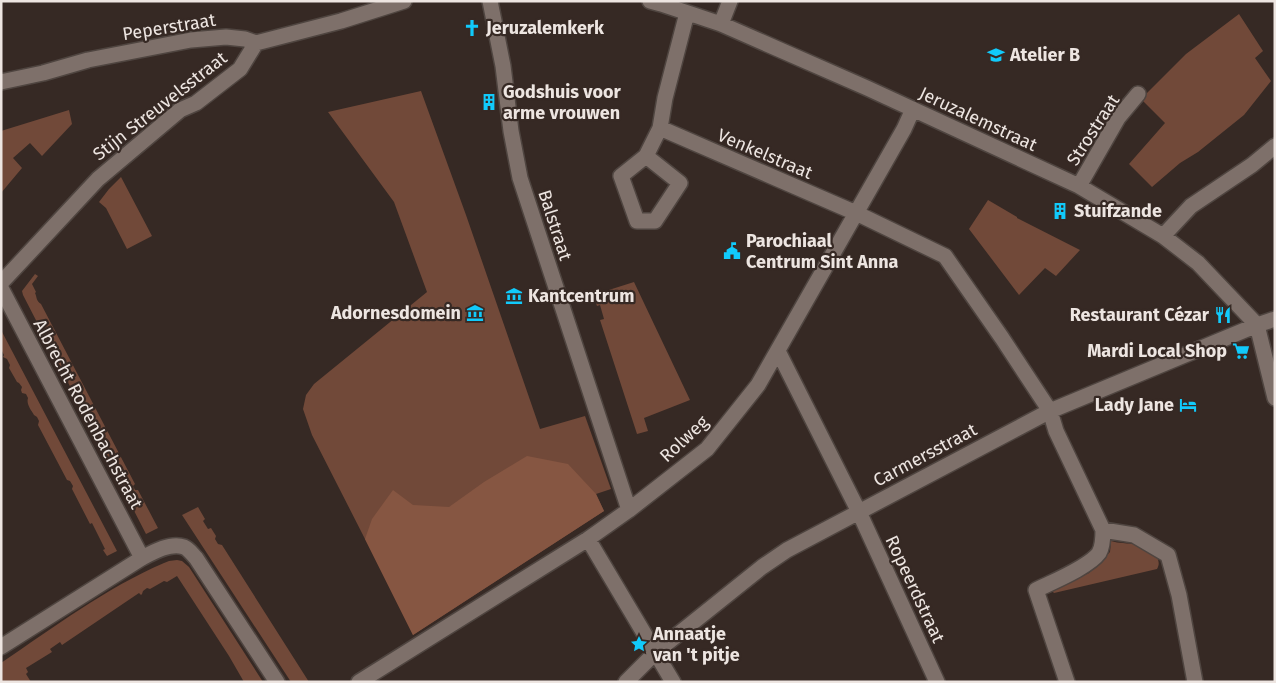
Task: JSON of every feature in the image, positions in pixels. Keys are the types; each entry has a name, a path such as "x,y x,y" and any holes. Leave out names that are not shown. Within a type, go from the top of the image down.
{"street":[{"name":"Balstraat","path":"490,1 503,66 511,131 520,178 629,510"},
{"path":"721,24 730,1"},
{"name":"Peperstraat","path":"1,82 88,60 190,40 226,36 256,43 341,21 401,2"},
{"name":"Jeruzalemstraat","path":"658,2 721,24 1079,186 1163,236 1198,263 1257,324"},
{"path":"646,156 660,128 665,98 687,13"},
{"name":"Stijn Streuvelsstraat","path":"1,283 96,180 180,110 196,103 240,69 256,43"},
{"name":"Strostraat","path":"1079,186 1118,118 1138,94"},
{"name":"Rolweg","path":"359,682 588,540 707,449 758,386 913,110"},
{"name":"Venkelstraat","path":"660,128 856,213 945,256 1050,411 1056,431 1103,530"},
{"path":"1163,236 1191,206 1245,170 1275,146"},
{"name":"Albrecht Rodenbachstraat","path":"1,288 142,558"},
{"name":"Carmersstraat","path":"626,682 656,652 762,567 787,550 1050,411 1257,324 1275,319"},
{"path":"1257,324 1275,398"},
{"name":"Ropeerdstraat","path":"778,350 859,512 937,682"},
{"path":"1067,682 1036,590 1088,563 1098,553 1102,543 1103,530 1134,536 1168,555 1179,595 1195,682"},
{"path":"588,540 674,682"},
{"path":"1,647 142,558 158,550 183,546 196,558 277,682"}],"shaded area":[{"path":"1239,14 1263,51 1255,58 1271,81 1244,115 1198,152 1180,163 1152,187 1129,164 1165,123 1141,99 1186,54"},
{"path":"421,91 540,429 585,416 611,489 596,494 604,511 413,635 312,435 303,409 306,395 314,384 427,292 394,202 328,112"},
{"path":"69,110 72,124 42,156 30,143 13,158 22,168 1,193 1,131"},
{"path":"121,177 152,236 127,249 106,208 99,202"},
{"path":"988,200 1017,218 1080,250 1056,276 1045,268 1019,295 969,229"},
{"path":"35,274 38,276 32,284 37,300 41,304 135,484 133,486 135,490 138,490 158,528 146,534 23,295 22,291"},
{"path":"634,282 690,400 644,418 648,431 637,434 600,320 604,319 600,305 597,306 593,295"},
{"path":"1,330 117,551 107,556 92,523 90,524 72,489 73,486 67,480 38,425 37,417 29,407 26,394 22,393 22,387 9,368 10,365 7,359 3,357"},
{"path":"527,456 568,464 596,494 604,511 413,635 365,539 372,519 393,490 413,505 449,507 484,482"},
{"path":"198,507 208,529 211,528 218,544 222,545 309,682 291,682 182,515"},
{"path":"1111,541 1136,544 1146,548 1157,557 1159,565 1157,569 1054,593 1052,591 1089,573 1110,552"},
{"path":"169,561 182,561 189,567 263,682 244,682 177,576 150,589 147,588 141,595 139,593 62,645 60,642 50,649 52,652 26,668 28,672 26,674 31,682 1,682 1,663 101,596 143,573"}],"place":[{"name":"Jeruzalemkerk","path":"472,28"},
{"name":"Atelier B","path":"996,55"},
{"name":"Godshuis voor arme vrouwen","path":"489,102"},
{"name":"Stuifzande","path":"1060,211"},
{"name":"Parochiaal Centrum Sint Anna","path":"732,251"},
{"name":"Kantcentrum","path":"514,296"},
{"name":"Adornesdomein","path":"475,313"},
{"name":"Restaurant Cézar","path":"1223,315"},
{"name":"Mardi Local Shop","path":"1241,351"},
{"name":"Lady Jane","path":"1188,405"},
{"name":"Annaatje van 't pitje","path":"639,644"}]}
